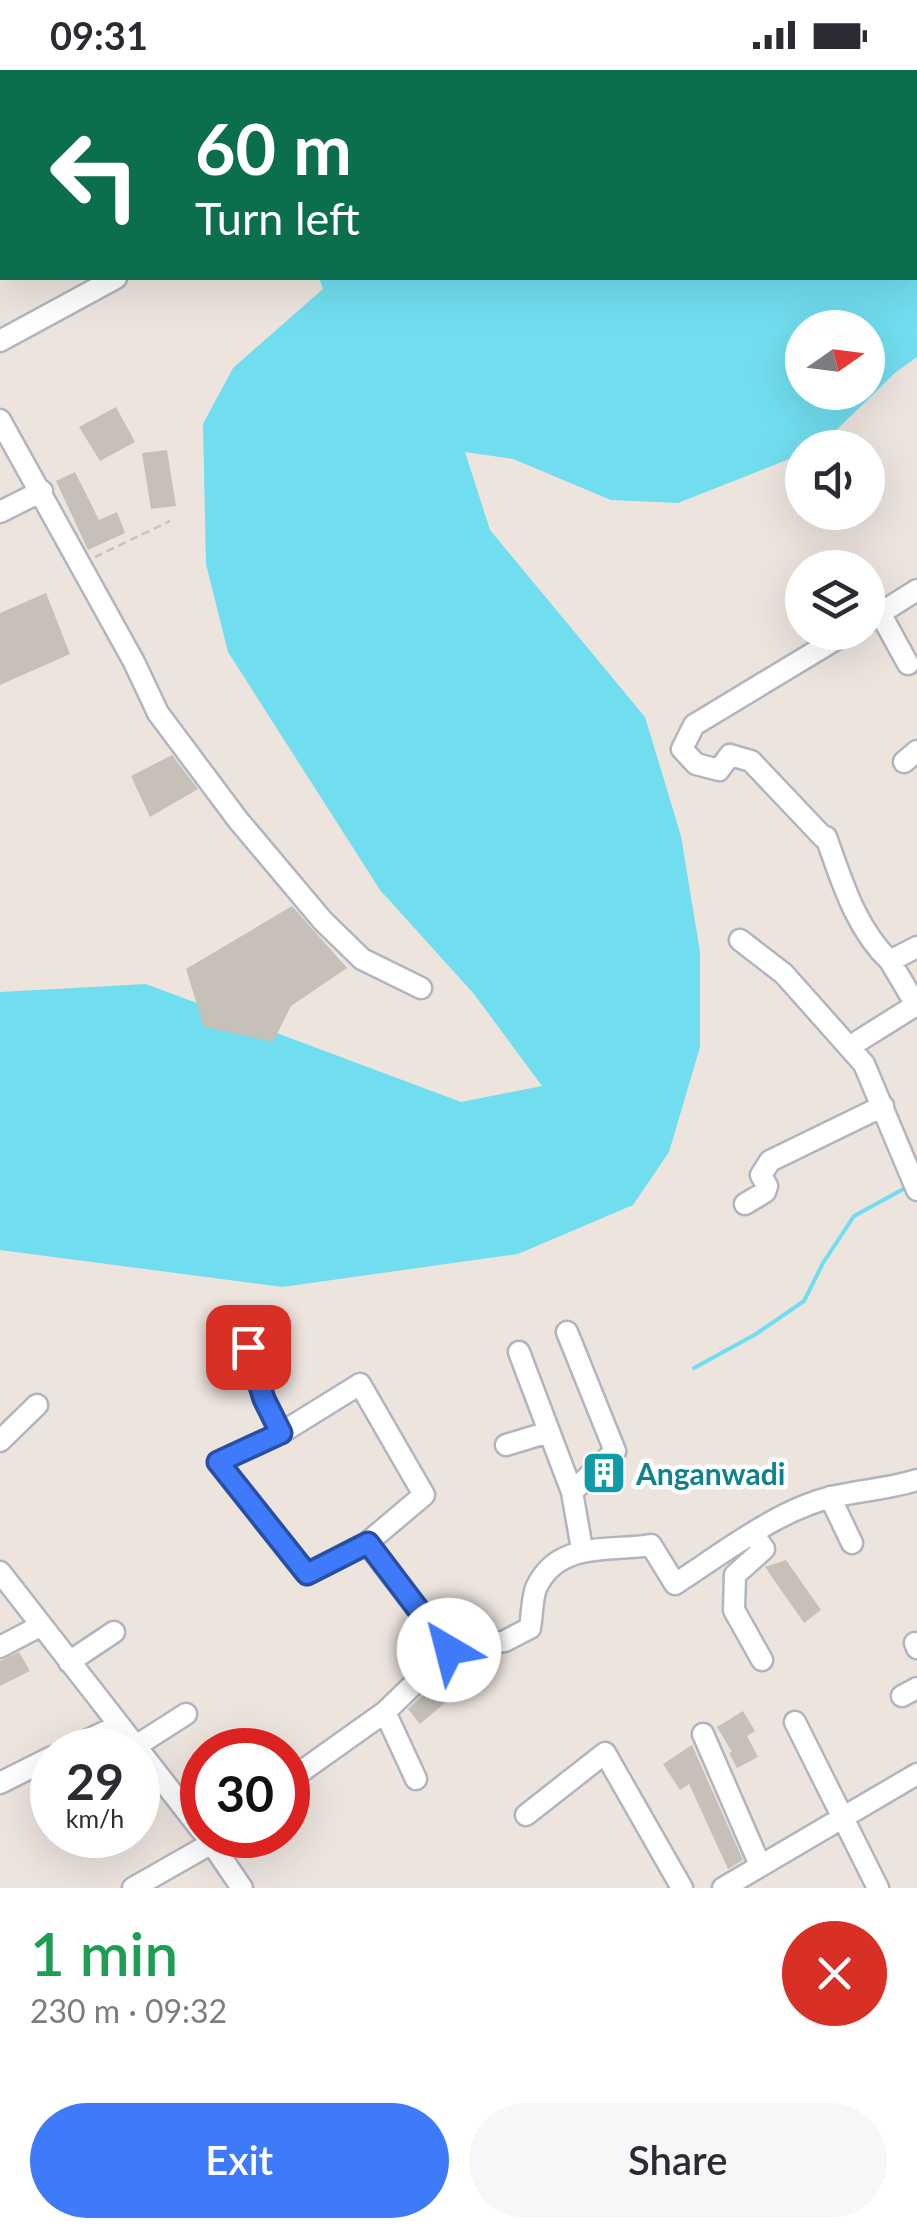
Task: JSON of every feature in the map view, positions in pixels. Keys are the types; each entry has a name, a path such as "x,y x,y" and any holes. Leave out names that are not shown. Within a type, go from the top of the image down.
{"street":[{"path":"0,341 112,280"},
{"path":"0,420 42,491 158,712 249,834 323,921 362,959 421,988"},
{"path":"0,512 42,491"},
{"path":"885,610 917,590"},
{"path":"885,632 908,664"},
{"path":"819,650 694,725 682,749 696,764 719,770 730,755 751,761 825,837 856,918 870,942 890,961 916,1005 849,1047"},
{"path":"740,940 784,974 864,1064 914,1178"},
{"path":"890,961 917,947"},
{"path":"745,1204 765,1192 767,1186 761,1175 770,1161 883,1106"},
{"path":"240,1320 264,1399 281,1433"},
{"path":"567,1332 615,1451 572,1492"},
{"path":"519,1352 572,1492 582,1548"},
{"path":"360,1384 424,1495 368,1543 307,1574 218,1462 281,1433 360,1384"},
{"path":"0,1441 36,1405"},
{"path":"506,1445 549,1432"},
{"path":"310,1765 385,1712 449,1650 505,1641 530,1628 536,1588 553,1566 582,1548 618,1550 651,1545 674,1584 752,1534 830,1497 889,1489 917,1480"},
{"path":"830,1497 852,1543"},
{"path":"752,1534 764,1549 735,1575 734,1610 762,1660"},
{"path":"368,1543 449,1650"},
{"path":"0,1572 122,1728"},
{"path":"0,1646 40,1626"},
{"path":"69,1662 114,1632"},
{"path":"385,1712 416,1779"},
{"path":"160,1731 186,1714"},
{"path":"795,1722 878,1888"},
{"path":"111,1728 119,1724"},
{"path":"703,1734 760,1866"},
{"path":"526,1815 605,1753 682,1888"},
{"path":"0,1783 30,1768"},
{"path":"723,1888 917,1774"},
{"path":"160,1777 180,1803"},
{"path":"133,1888 180,1855"},
{"path":"221,1858 242,1888"}],"path":[{"path":"80,564 170,521"}],"water":[{"path":"320,280 917,280 917,357 885,383 885,310 785,310 785,410 857,410 836,430 785,430 785,461 678,503 611,500 513,459 465,452 490,530 645,717 681,836 700,952 700,1047 669,1152 633,1205 518,1254 282,1287 0,1250 0,992 146,984 461,1102 542,1086 474,994 380,890 228,652 206,564 203,424 233,368 323,289"}],"building":[{"path":"116,407 135,442 100,461 79,427"},
{"path":"167,450 176,506 151,509 142,453"},
{"path":"75,472 99,520 117,512 125,533 88,550 56,481"},
{"path":"46,593 70,654 0,685 0,613"},
{"path":"172,755 198,789 150,817 131,776"},
{"path":"292,906 347,968 291,1006 273,1042 204,1027 186,969"},
{"path":"786,1560 821,1610 804,1623 765,1567"},
{"path":"19,1652 30,1671 0,1686 0,1661"},
{"path":"432,1686 446,1702 420,1724 408,1709"},
{"path":"743,1711 755,1731 747,1736 758,1757 737,1768 717,1727"},
{"path":"692,1745 743,1860 728,1869 689,1784 680,1790 663,1764"}],"waterway":[{"path":"694,1368 756,1334 804,1301 854,1216 909,1186"}],"place":[{"name":"Anganwadi","path":"604,1473"}],"route":[{"path":"248,1347 264,1399 281,1433 218,1462 307,1574 368,1543 449,1650"}]}
